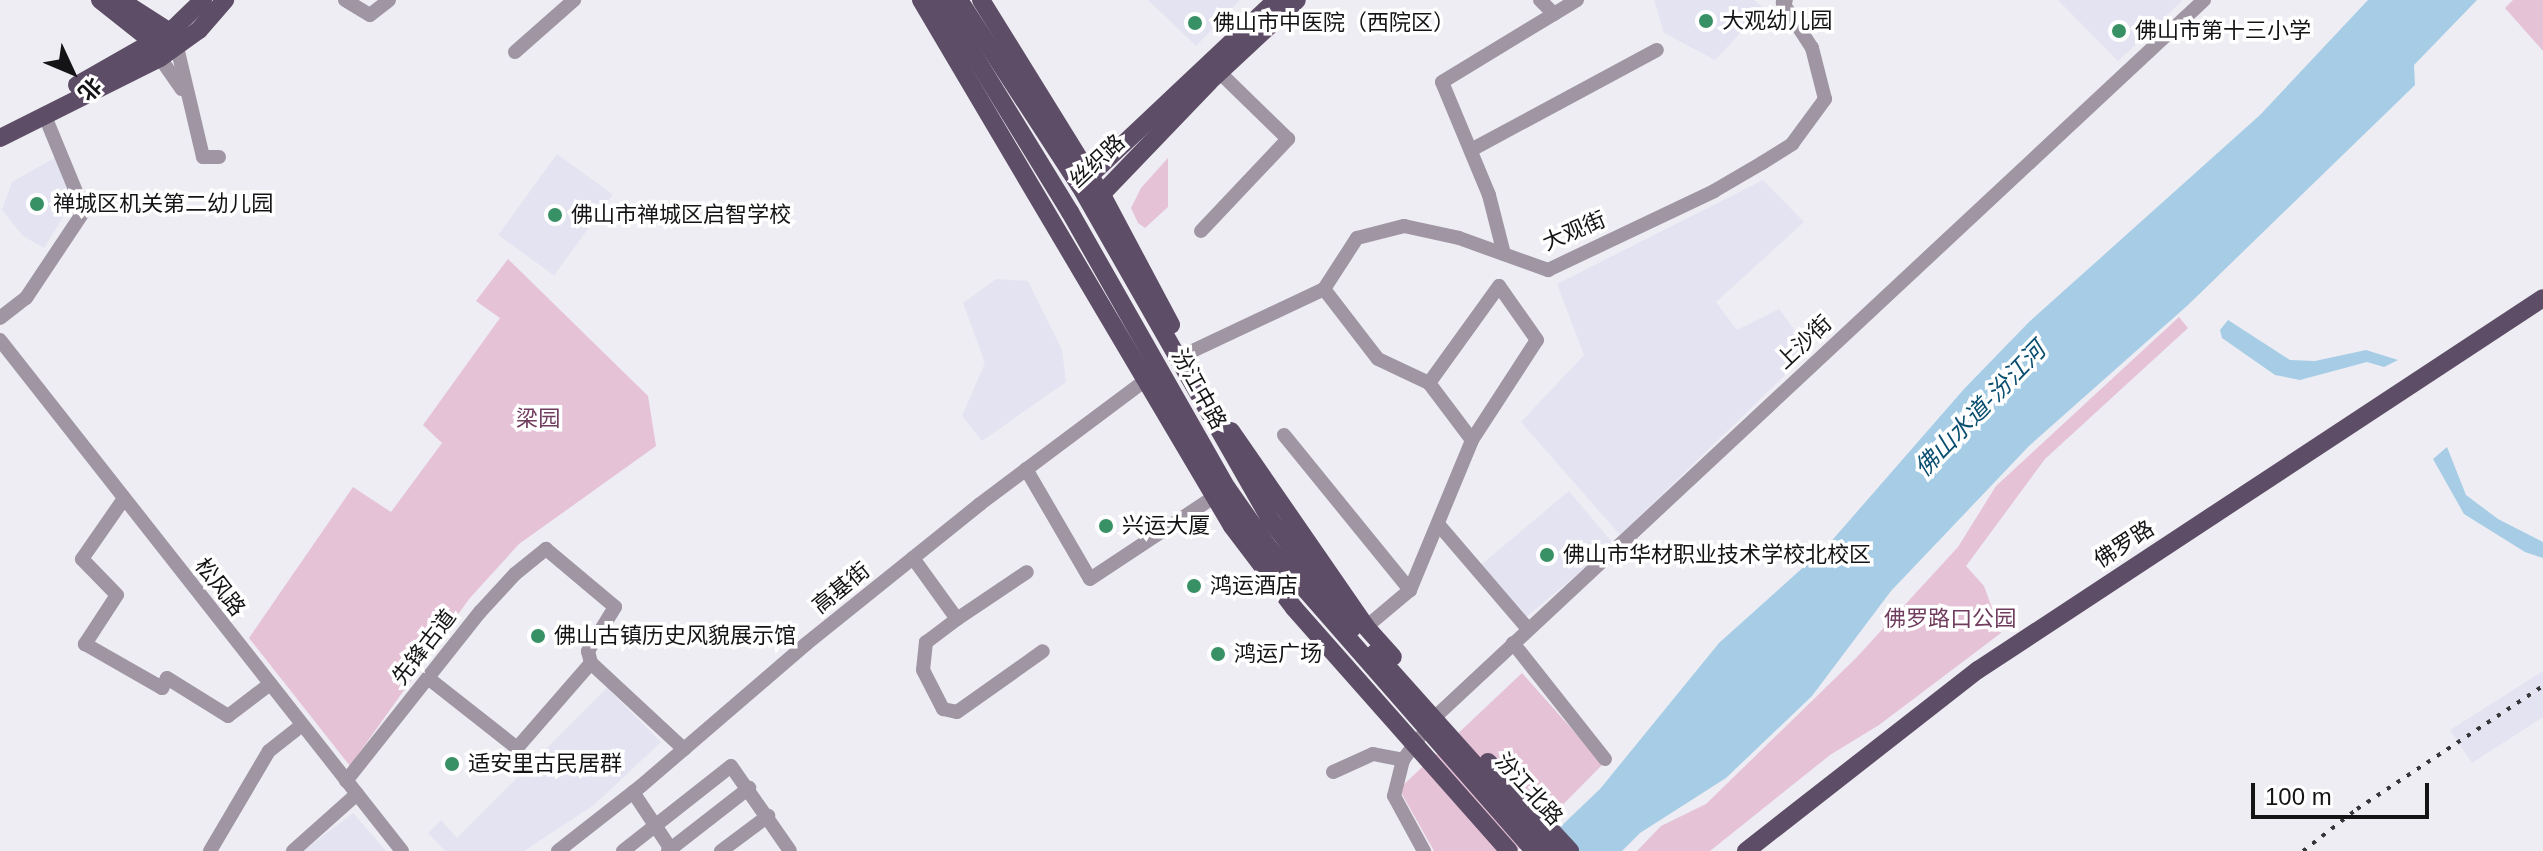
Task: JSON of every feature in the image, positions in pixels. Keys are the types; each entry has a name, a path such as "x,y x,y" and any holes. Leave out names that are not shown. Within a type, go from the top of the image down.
{"main road":[{"path":"100,0 157,50"},
{"path":"120,0 174,39"},
{"path":"174,39 203,0"},
{"path":"0,138 157,50 218,11 225,0"},
{"path":"921,0 1153,375 1220,493 1294,608 1470,759 1570,851"},
{"name":"汾江中路","path":"940,0 1070,212 1153,375"},
{"name":"汾江中路","path":"959,0 1096,200 1269,518 1429,726 1470,759"},
{"path":"981,0 1080,176 1250,11 1275,1"},
{"name":"丝织路","path":"1070,212 1096,200 1219,72 1297,0"},
{"path":"0,125 157,50"},
{"name":"丝织路","path":"1070,212 1080,176"},
{"path":"1096,200 1256,472 1366,627 1429,726 1432,765 1509,851"},
{"name":"佛罗路","path":"1746,851 1978,670 2543,298"},
{"name":"汾江北路","path":"1470,759 1534,851"},
{"name":"汾江北路","path":"1470,759 1552,851"}],"street":[{"path":"345,0 370,15 389,0"},
{"path":"515,52 574,0"},
{"path":"1540,0 1554,14"},
{"path":"1504,254 1489,195 1442,82 1577,0"},
{"name":"上沙街","path":"1424,851 1394,796 1403,760 1429,726 1513,643 2204,0"},
{"name":"大观街","path":"1324,289 1357,238 1404,226 1459,238 1548,270 1714,191 1792,144 1825,99 1812,48 1782,1"},
{"path":"174,39 203,157 219,157"},
{"path":"157,50 187,96"},
{"path":"1471,150 1657,50"},
{"path":"1201,231 1288,139 1219,72"},
{"path":"0,318 26,298 84,211 44,114"},
{"path":"1366,627 1410,590 1472,440 1537,340 1499,286 1429,383"},
{"path":"1186,354 1324,289 1378,359 1429,383 1472,440"},
{"name":"松风路","path":"2,345 402,851"},
{"name":"高基街","path":"563,849 913,558 1153,375"},
{"path":"1284,435 1410,590"},
{"path":"1026,469 1090,579 1220,493"},
{"path":"123,500 82,559 117,595 85,644 162,688 167,678 228,716 270,684"},
{"path":"1438,524 1528,629"},
{"name":"先锋古道","path":"346,781 480,612 515,574 546,549 615,607 588,651 591,663"},
{"path":"913,558 957,619"},
{"path":"1027,572 926,642 923,670 943,709 957,712 1043,651"},
{"path":"1513,643 1605,759"},
{"path":"428,678 517,748 591,663 684,749"},
{"path":"210,851 269,751 302,725"},
{"path":"1333,772 1373,754 1403,760"},
{"path":"623,851 731,766 768,816 788,850"},
{"path":"633,792 670,850 749,788"},
{"path":"293,851 357,794"},
{"path":"721,851 768,816"}],"shaded area":[{"name":"佛山市中医院（西院区）","path":"1148,0 1240,0 1196,46"},
{"name":"大观幼儿园","path":"1654,0 1754,0 1764,8 1715,60 1664,33"},
{"name":"佛山市第十三小学","path":"2058,0 2183,0 2118,61"},
{"name":"佛山市禅城区启智学校","path":"557,154 613,195 554,275 498,235"},
{"name":"禅城区机关第二幼儿园","path":"56,157 74,199 44,248 23,236 2,210 12,182"},
{"path":"1763,180 1804,222 1716,302 1737,330 1779,309 1810,351 1620,535 1521,422 1584,355 1557,284"},
{"path":"996,279 1028,281 1062,350 1066,382 982,441 962,416 985,363 963,303"},
{"name":"佛山市华材职业技术学校北校区","path":"1569,491 1613,544 1524,618 1480,566"},
{"path":"2543,671 2543,717 2472,763 2450,730"},
{"path":"607,688 661,742 594,805 524,851 445,851 428,833 441,820 457,838"},
{"path":"353,813 386,851 303,851"}],"green space":[{"path":"2513,0 2543,0 2543,51 2505,8"},
{"path":"1168,158 1168,207 1145,228 1138,223 1131,208 1141,188"},
{"name":"梁园","path":"508,259 648,396 656,446 519,544 469,599 350,766 249,638 353,487 391,512 442,443 423,425 500,318 476,301"},
{"name":"佛罗路口公园","path":"2179,317 2188,328 2045,459 1966,566 1984,586 2001,633 1879,725 1830,755 1710,851 1637,851 1661,826 1706,804 1856,658 1958,547 1996,486"},
{"path":"1522,673 1603,764 1517,851 1434,851 1399,789"}],"water":[{"name":"佛山水道-汾江河","path":"2368,0 2477,0 2414,65 2415,85 2188,305 2029,446 1891,591 1812,696 1726,778 1640,833 1622,851 1535,851 1600,789 1719,643 1828,545 1964,389 2029,322 2260,115"},
{"path":"2228,320 2290,360 2315,361 2366,350 2398,360 2384,367 2367,362 2300,380 2275,375 2222,338 2220,330"},
{"path":"2447,447 2466,495 2498,519 2543,542 2543,558 2525,552 2464,514 2433,459"}],"railway":[{"path":"2303,851 2357,809 2543,686"}],"place":[{"name":"大观幼儿园","path":"1706,21"},
{"name":"佛山市中医院（西院区）","path":"1195,23"},
{"name":"佛山市第十三小学","path":"2119,31"},
{"name":"禅城区机关第二幼儿园","path":"37,204"},
{"name":"佛山市禅城区启智学校","path":"555,215"},
{"name":"兴运大厦","path":"1106,526"},
{"name":"佛山市华材职业技术学校北校区","path":"1547,555"},
{"name":"鸿运酒店","path":"1194,586"},
{"name":"佛山古镇历史风貌展示馆","path":"538,636"},
{"name":"鸿运广场","path":"1218,654"},
{"name":"适安里古民居群","path":"452,764"}]}
